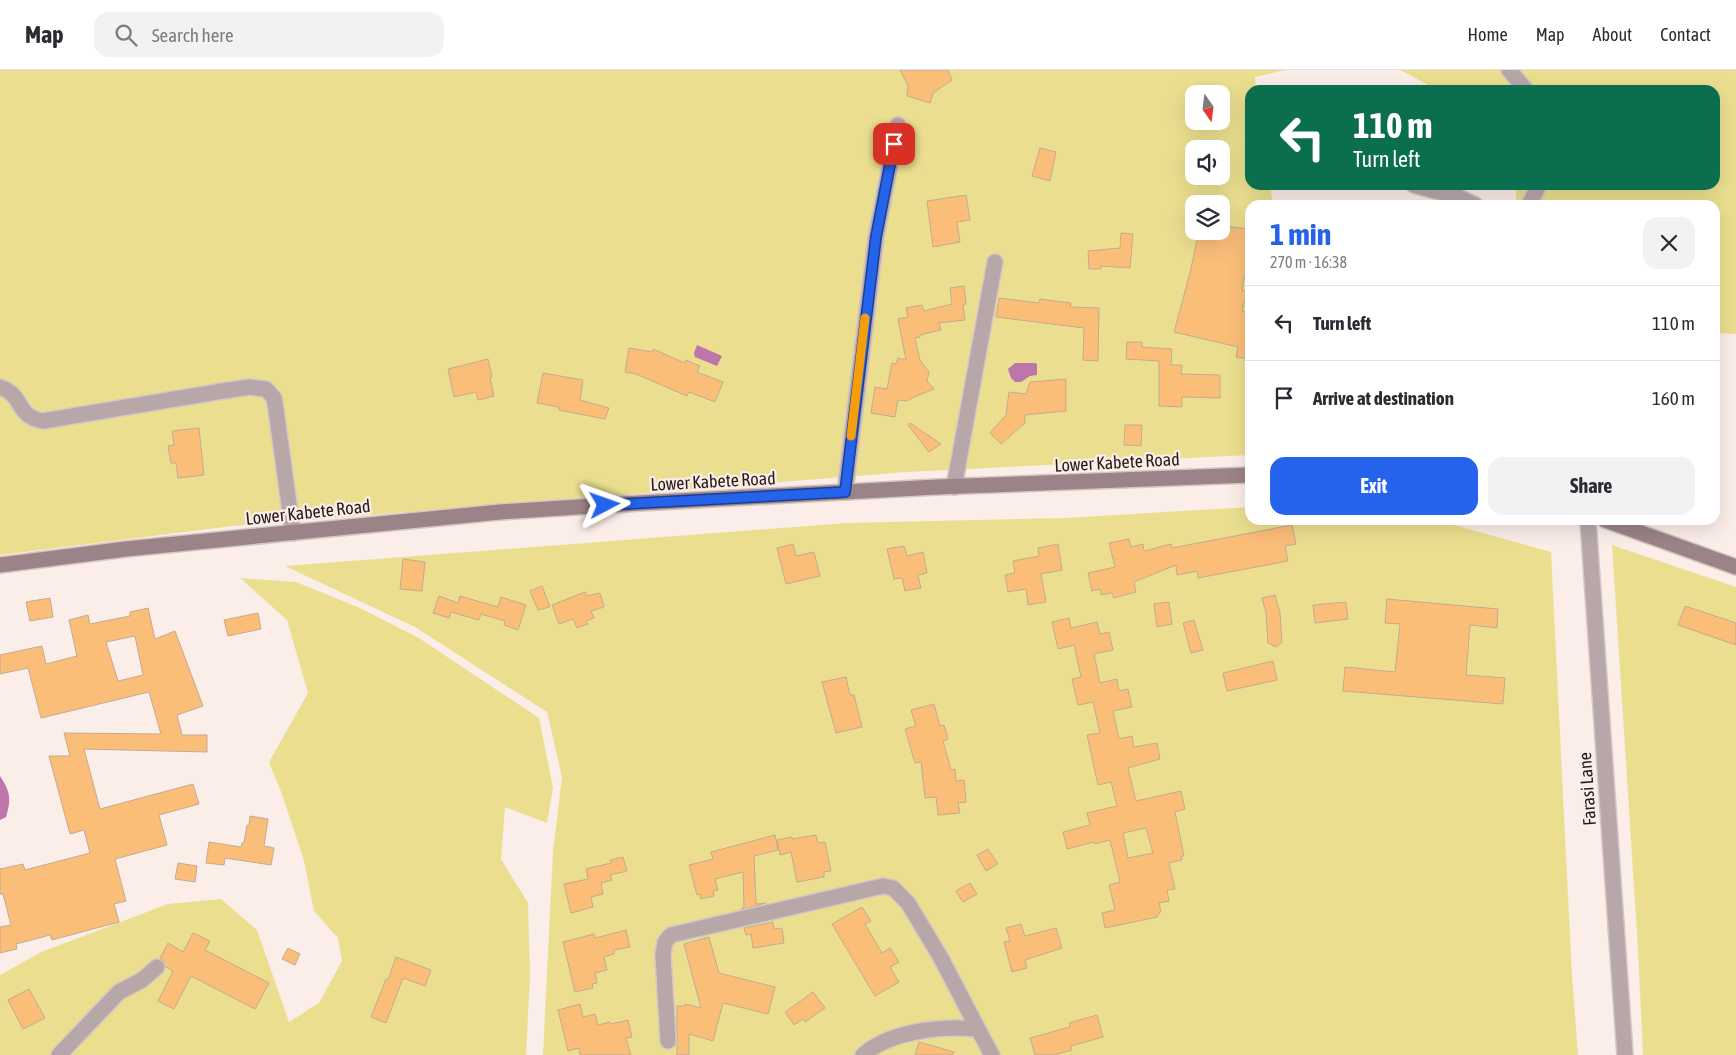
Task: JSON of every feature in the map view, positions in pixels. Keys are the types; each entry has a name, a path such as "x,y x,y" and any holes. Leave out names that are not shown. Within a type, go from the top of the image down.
{"main road":[{"name":"Lower Kabete Road","path":"0,565 126,549 500,512 845,492 1245,475"},
{"path":"1619,525 1736,567"}],"street":[{"path":"1509,70 1522,85"},
{"path":"845,492 876,237 898,125"},
{"path":"1432,190 1464,200"},
{"path":"954,487 995,262"},
{"path":"0,387 14,394 24,412 30,417 44,421 249,387 266,389 274,398 293,532"},
{"name":"Farasi Lane","path":"1588,525 1625,1055"},
{"path":"668,1041 663,954 665,942 671,935 883,886 893,888 908,903 942,958 992,1055"},
{"path":"59,1055 119,992 142,980 157,967"},
{"path":"864,1055 889,1040 914,1032 951,1027 978,1029"}],"shaded area":[{"path":"0,70 1285,70 1255,77 1256,85 1245,85 1245,190 1271,190 1272,200 1245,200 1245,455 907,472 233,526 0,555"},
{"path":"1400,70 1736,70 1736,334 1720,333 1720,200 1516,200 1516,190 1720,190 1720,85 1428,85"},
{"path":"697,345 722,356 717,366 695,357 694,353"},
{"path":"1015,363 1037,364 1037,375 1030,376 1021,382 1015,382 1011,378 1008,369"},
{"path":"1245,507 1245,525 1454,525 1551,552 1572,976 1578,1055 543,1055 553,852 562,777 547,712 415,627 285,566 847,523 1065,518"},
{"path":"1612,545 1736,587 1736,1055 1643,1055"},
{"path":"240,578 296,582 360,608 419,638 539,718 553,788 547,823 505,807 501,859 528,903 530,975 526,1055 0,1055 0,975 41,952 168,904 221,899 257,930 289,1022 319,1003 342,961 338,938 314,911 304,861 282,794 269,762 308,693 287,620"},
{"path":"0,776 8,792 9,806 6,817 0,820"}],"building":[{"path":"900,70 948,70 952,80 933,93 930,103 907,96 908,86"},
{"path":"1040,148 1056,152 1050,181 1032,176"},
{"path":"966,195 970,220 957,222 960,242 933,247 927,201"},
{"path":"1230,227 1245,228 1245,275 1242,290 1245,290 1245,301 1242,311 1245,311 1245,358 1236,357 1238,347 1174,332 1197,240 1230,240"},
{"path":"1121,233 1133,234 1130,268 1101,266 1101,269 1089,269 1088,251 1120,248"},
{"path":"964,286 966,304 963,305 965,320 939,323 941,330 915,338 920,360 929,372 927,381 934,389 907,401 898,400 895,417 871,413 875,387 887,389 892,363 896,364 898,358 906,360 898,319 908,317 906,308 922,305 924,311 952,304 950,288"},
{"path":"999,298 1039,303 1040,299 1071,303 1070,307 1099,308 1098,361 1083,360 1084,328 996,317"},
{"path":"1127,342 1142,342 1142,347 1172,349 1171,365 1182,365 1181,374 1220,375 1220,398 1182,397 1182,407 1159,406 1159,361 1126,359"},
{"path":"629,348 652,352 653,349 685,363 686,360 700,366 697,372 723,382 715,402 689,392 687,396 636,374 625,372"},
{"path":"488,359 494,396 478,400 476,392 454,397 448,369"},
{"path":"543,373 583,380 580,400 609,408 605,419 559,410 559,407 537,403"},
{"path":"1066,379 1066,411 1025,415 1025,423 1001,444 990,433 1006,415 1009,392 1026,394 1030,382"},
{"path":"910,423 941,444 929,452 908,425"},
{"path":"1125,425 1142,425 1141,446 1124,445"},
{"path":"199,428 204,475 178,478 176,463 171,463 168,446 174,445 172,431"},
{"path":"1292,525 1296,544 1285,546 1288,561 1198,578 1197,571 1177,575 1176,565 1134,582 1136,592 1114,598 1112,593 1101,595 1100,589 1092,591 1088,573 1115,567 1109,543 1129,539 1131,547 1143,544 1144,551 1171,544 1172,548"},
{"path":"793,544 796,556 814,552 820,576 786,584 777,548"},
{"path":"1058,544 1062,570 1041,574 1046,602 1028,605 1026,589 1008,592 1005,575 1015,573 1013,561 1039,556 1038,548"},
{"path":"904,546 907,556 923,552 927,573 918,575 921,588 905,591 902,578 894,579 887,549"},
{"path":"403,559 425,562 422,591 400,589"},
{"path":"542,586 550,607 538,610 530,591"},
{"path":"585,592 587,596 600,593 604,607 591,611 594,618 586,621 588,624 577,628 573,619 559,624 552,605"},
{"path":"1275,595 1280,613 1282,642 1276,647 1268,643 1266,613 1262,598"},
{"path":"439,596 458,603 460,596 498,607 501,597 526,605 518,630 504,625 505,621 481,614 479,620 451,612 449,618 433,613"},
{"path":"50,598 53,617 30,621 26,602"},
{"path":"1387,599 1498,609 1497,628 1470,625 1466,675 1505,678 1503,704 1343,691 1345,667 1395,672 1400,624 1385,623"},
{"path":"1169,602 1172,624 1157,627 1154,604"},
{"path":"1346,602 1348,619 1315,623 1313,605"},
{"path":"1685,606 1736,623 1736,645 1678,625"},
{"path":"148,608 155,639 175,631 203,706 177,715 182,735 207,735 207,752 84,749 100,809 193,784 199,804 159,815 167,845 115,859 126,901 114,904 119,922 52,940 50,935 16,944 17,949 0,953 0,927 11,925 3,894 0,894 0,869 23,864 25,870 90,853 84,830 70,834 49,756 70,756 64,733 161,734 149,692 41,718 28,668 0,674 0,655 42,646 46,664 77,656 69,620 88,615 90,624 130,616 130,612","holes":["135,636 143,675 118,681 106,642"]},
{"path":"258,613 261,629 228,636 224,620"},
{"path":"1069,618 1071,628 1097,622 1100,634 1109,632 1113,650 1094,654 1100,683 1117,679 1119,691 1128,689 1132,707 1113,711 1119,739 1132,736 1134,747 1157,743 1160,759 1128,768 1136,801 1181,791 1185,809 1175,812 1184,856 1181,856 1182,860 1169,863 1175,889 1167,890 1169,901 1159,903 1161,911 1157,917 1105,928 1102,913 1115,910 1109,885 1120,882 1110,840 1067,849 1063,832 1090,825 1087,813 1117,806 1111,782 1098,785 1087,735 1100,733 1093,702 1078,705 1072,679 1081,677 1074,645 1058,649 1052,622","holes":["1146,828 1153,853 1128,858 1123,833"]},
{"path":"1194,620 1203,650 1191,653 1183,623"},
{"path":"1273,661 1277,680 1227,691 1223,673"},
{"path":"846,677 850,695 854,695 862,727 836,733 822,682"},
{"path":"934,704 940,726 944,725 948,739 943,741 951,770 955,769 956,781 964,780 966,802 958,803 960,813 938,815 936,797 925,798 921,762 915,763 905,729 916,726 911,710"},
{"path":"250,816 268,819 264,846 274,848 271,865 225,858 224,865 206,863 209,842 241,847 242,843 244,843"},
{"path":"775,835 778,850 754,856 756,904 766,903 740,910 744,907 743,872 715,879 718,890 713,891 714,896 701,899 700,894 697,895 689,865 713,859 711,852"},
{"path":"816,835 818,843 825,842 831,871 824,872 824,877 797,882 791,852 780,855 777,840"},
{"path":"988,849 998,864 986,871 977,855"},
{"path":"623,857 627,871 610,875 612,880 601,883 603,894 591,897 593,907 571,913 564,884 588,879 586,869 611,863 610,860"},
{"path":"178,863 197,866 195,882 175,879"},
{"path":"970,883 977,894 963,902 956,891"},
{"path":"862,907 871,921 865,924 882,953 890,948 899,962 890,967 899,982 875,996 832,924"},
{"path":"773,922 774,929 782,928 784,943 753,948 751,934 746,935 744,928"},
{"path":"1021,924 1025,936 1056,928 1062,948 1025,960 1027,968 1012,972 1004,942 1010,941 1006,928"},
{"path":"626,930 630,947 614,950 614,954 604,957 607,970 595,973 597,983 592,984 593,988 575,992 563,942 594,934 595,938"},
{"path":"193,933 210,941 205,950 269,983 255,1009 191,976 174,1009 158,1001 173,971 166,967 164,961 160,958 168,943 183,952"},
{"path":"709,937 719,973 775,987 768,1014 723,1003 713,1041 689,1034 689,1055 677,1055 677,1006 685,1006 685,1004 701,1008 684,944"},
{"path":"288,948 300,954 295,965 282,959"},
{"path":"396,957 431,970 425,986 403,978 386,1023 371,1017"},
{"path":"29,989 45,1018 23,1029 8,1000"},
{"path":"813,992 825,1008 805,1022 803,1019 794,1025 785,1012"},
{"path":"580,1004 583,1017 595,1014 598,1025 628,1020 632,1037 626,1038 631,1055 580,1055 579,1048 568,1051 558,1010"},
{"path":"1097,1015 1103,1037 1071,1046 1072,1050 1054,1055 1035,1055 1030,1038 1070,1027 1069,1023"},
{"path":"919,1042 954,1052 953,1055 915,1055"}],"slow traffic":[{"path":"851,436 865,318"}],"route":[{"path":"605,505 845,492 876,237 894,144"}]}
